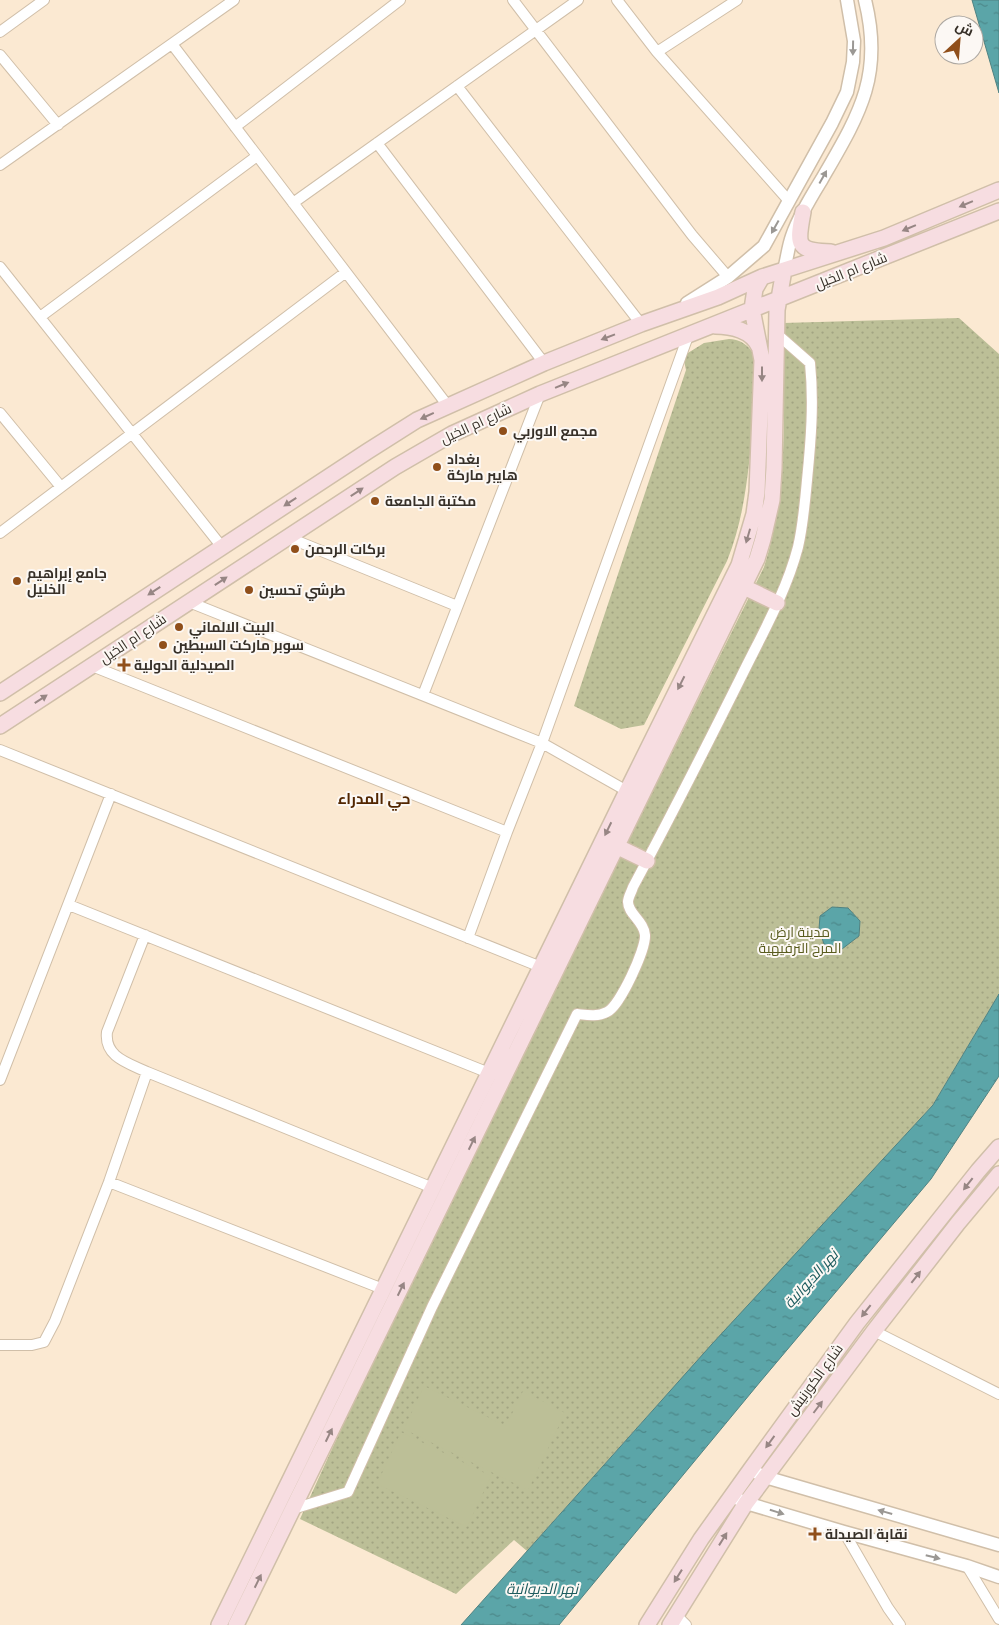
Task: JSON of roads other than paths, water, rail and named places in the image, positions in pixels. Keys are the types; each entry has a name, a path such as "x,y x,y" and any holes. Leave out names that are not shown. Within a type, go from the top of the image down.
{"main road":[{"name":"شارع ام الخيل","path":"1,691 418,420 544,363 642,324 718,297 762,277 884,238 999,190"},
{"path":"803,212 799,233 801,245 814,251 840,253"},
{"name":"شارع ام الخيل","path":"0,726 287,537 438,442 540,394 999,212"},
{"path":"236,1625 744,587 763,539 772,500 777,327 784,270"},
{"path":"219,1625 739,565 754,514 759,465 761,350 752,309 756,284 762,277"},
{"path":"777,327 787,305 801,291"},
{"path":"711,326 727,326 741,330 757,342 761,350"},
{"path":"744,587 776,603"},
{"path":"616,846 647,861"},
{"name":"شارع الكورنيش","path":"648,1625 701,1539 857,1323 999,1147"},
{"name":"شارع الكورنيش","path":"677,1622 746,1503 958,1222 999,1174"}],"street":[{"path":"0,32 44,0"},
{"path":"0,165 234,0"},
{"path":"513,0 692,235 728,277"},
{"path":"293,203 578,0"},
{"path":"617,0 657,52 789,201"},
{"path":"657,52 737,0"},
{"path":"665,317 728,277 764,246 843,102 850,84 854,41 847,0"},
{"path":"784,270 792,236 803,212 856,116 868,86 873,54 865,0"},
{"path":"235,127 398,1"},
{"path":"172,44 448,406"},
{"path":"0,54 58,125"},
{"path":"457,86 642,324"},
{"path":"377,143 544,363"},
{"path":"40,317 257,156"},
{"path":"0,267 222,547"},
{"path":"0,533 346,272"},
{"path":"293,1509 348,1492 432,1307 577,1014 594,1016 608,1012 617,1003 645,944 645,932 640,921 631,912 628,902 633,887 691,778 776,603 798,547 805,501 813,413 810,363 777,327"},
{"path":"468,938 542,743 688,336"},
{"path":"423,695 540,394"},
{"path":"0,413 61,487"},
{"path":"287,537 457,606"},
{"path":"189,602 542,743 627,791"},
{"path":"92,666 507,832"},
{"path":"0,750 541,967"},
{"path":"0,1080 111,794"},
{"path":"69,905 489,1073"},
{"path":"145,935 106,1038 110,1050 118,1059 432,1188"},
{"path":"0,1344 32,1345 44,1342 55,1322 109,1182 147,1072"},
{"path":"109,1182 383,1289"},
{"path":"874,1332 999,1394"},
{"path":"751,1469 765,1478 999,1545"},
{"path":"731,1496 746,1503 999,1576"},
{"path":"844,1532 888,1608 900,1625"},
{"path":"967,1566 999,1619"}],"water":[{"path":"972,0 999,0 999,93 984,41 984,15 976,15"},
{"path":"832,907 848,908 860,921 859,936 842,949 824,944 819,929 820,916"},
{"name":"نهر الديوانية","path":"999,994 999,1076 931,1179 559,1625 461,1625 712,1344 933,1105"}],"place":[{"name":"مجمع الاوربي","path":"503,431"},
{"name":"بغداد هايبر ماركة","path":"437,467"},
{"name":"مكتبة الجامعة","path":"375,501"},
{"name":"بركات الرحمن","path":"295,549"},
{"name":"جامع إبراهيم الخليل","path":"17,581"},
{"name":"طرشي تحسين","path":"249,590"},
{"name":"البيت الالماني","path":"179,627"},
{"name":"سوبر ماركت السبطين","path":"163,645"},
{"name":"الصيدلية الدولية","path":"124,665"},
{"name":"نقابة الصيدلة","path":"815,1534"}],"district":[{"name":"حي المدراء","path":"374,799"}],"park label":[{"name":"مدينة ارض المرح الترفيهية","path":"800,940"}]}
